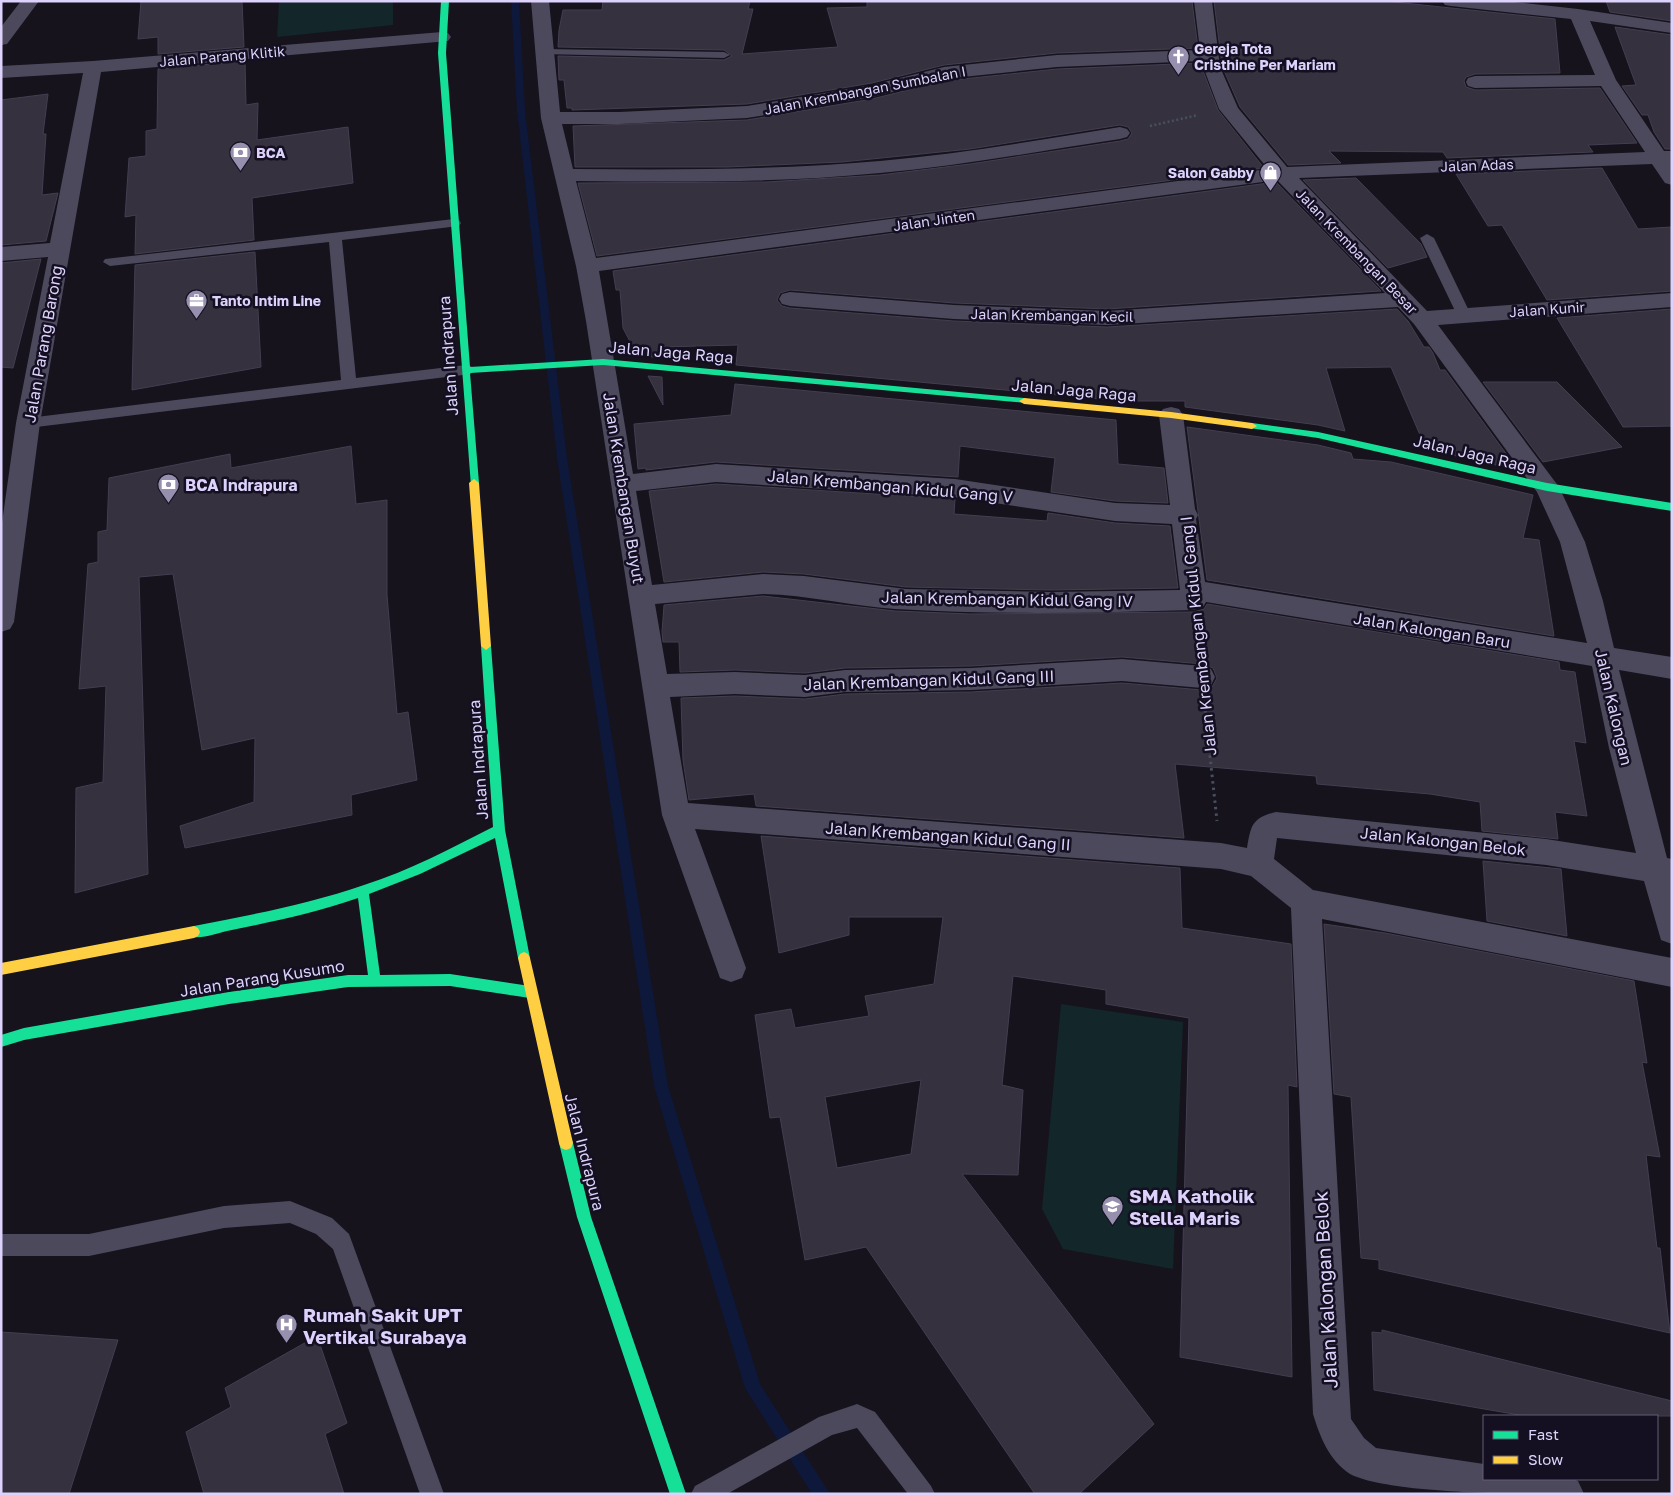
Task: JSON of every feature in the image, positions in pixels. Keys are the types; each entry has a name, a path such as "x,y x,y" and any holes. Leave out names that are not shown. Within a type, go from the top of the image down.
{"street":[{"path":"1,40 30,1"},
{"name":"Jalan Indrapura","path":"445,1 442,37 454,223 499,830 530,992 584,1217 678,1494"},
{"name":"Jalan Krembangan Buyut","path":"540,1 551,118 587,266 624,484 676,815 731,968"},
{"name":"Jalan Krembangan Besar","path":"1203,1 1209,55 1217,83 1229,109 1282,173 1422,319 1546,487"},
{"path":"1459,2 1578,14 1672,28"},
{"path":"1578,14 1607,80 1664,157 1672,179"},
{"name":"Jalan Parang Klitik","path":"1,72 94,67 442,37"},
{"name":"Jalan Krembangan Sumbalan I","path":"551,118 619,118 747,112 864,93 944,73 1058,61 1209,55"},
{"name":"Jalan Parang Barong","path":"1,622 28,423 94,67"},
{"path":"1475,82 1607,80"},
{"path":"566,175 713,177 848,170 1019,150 1120,133"},
{"name":"Jalan Adas","path":"1282,173 1664,157"},
{"name":"Jalan Jinten","path":"587,266 1282,173"},
{"path":"1,254 60,249"},
{"name":"Jalan Krembangan Kecil","path":"790,299 954,312 1107,318 1404,299"},
{"name":"Jalan Kunir","path":"1422,319 1672,300"},
{"name":"Jalan Jaga Raga","path":"466,370 603,362 1171,415 1318,435 1546,487 1672,507"},
{"name":"Jalan Krembangan Kidul Gang I","path":"1171,415 1186,515 1194,595"},
{"name":"Jalan Krembangan Kidul Gang V","path":"624,484 716,473 955,488 1079,505 1115,512 1186,515"},
{"name":"Jalan Kalongan","path":"1546,487 1563,517 1577,553 1628,768 1664,870 1672,930"},
{"name":"Jalan Krembangan Kidul Gang IV","path":"641,596 759,585 804,586 904,599 1107,602 1194,595"},
{"name":"Jalan Kalongan Baru","path":"1194,595 1672,668"},
{"name":"Jalan Krembangan Kidul Gang III","path":"656,686 735,683 805,686 845,681 971,679 1122,670 1202,677"},
{"name":"Jalan Krembangan Kidul Gang II","path":"676,815 1221,856"},
{"name":"Jalan Kalongan Belok","path":"1259,864 1264,832 1268,826 1276,824 1546,852 1664,870"},
{"path":"1,969 274,917 363,891 435,862 499,830"},
{"path":"1221,856 1259,864 1306,902 1672,973"},
{"path":"363,891 375,981"},
{"name":"Jalan Kalongan Belok","path":"1306,902 1332,1414 1337,1432 1357,1458 1371,1466 1565,1494"},
{"name":"Jalan Parang Kusumo","path":"1,1041 24,1034 229,998 348,981 450,980 530,992"}],"lane":[{"path":"545,52 724,55"},
{"path":"110,262 454,223"},
{"path":"335,237 348,384"},
{"path":"1427,238 1464,316"},
{"path":"28,423 466,370"},
{"path":"1,1246 88,1244 224,1217 290,1212 324,1226 341,1242 432,1494"},
{"path":"703,1494 810,1434 847,1417 857,1416 867,1420 923,1494"}],"path":[{"path":"1120,133 1229,109"},
{"name":"Jalan Krembangan Kidul Gang I","path":"1202,677 1221,856"}],"green space":[{"path":"279,1 393,1 393,25 277,37"},
{"path":"1061,1004 1183,1022 1173,1269 1063,1249 1042,1209"}],"building":[{"path":"141,1 242,1 244,47 158,54 158,37 138,39"},
{"path":"603,1 750,1 748,9 753,9 742,54 838,47 827,8 867,7 867,1 1192,1 1198,48 1057,53 944,65 872,83 747,104 572,110 572,108 567,108 564,80 559,80 558,56 724,60 732,56 724,50 558,47 563,10 602,10"},
{"path":"1214,1 1385,1 1555,19 1560,73 1475,74 1466,77 1464,81 1466,87 1475,90 1600,88 1637,143 1588,145 1593,152 1447,158 1443,152 1329,151 1341,163 1288,165 1240,107 1222,66"},
{"path":"1606,1 1672,1 1672,21 1610,12"},
{"path":"1615,27 1672,35 1672,149 1665,149 1654,132 1648,115 1642,115 1622,86 1636,85"},
{"path":"245,61 246,105 258,103 257,140 348,127 353,183 252,198 254,240 135,254 136,215 125,217 129,158 146,156 146,131 157,129 158,69"},
{"path":"1200,63 1218,110 1264,168 597,256 578,183 766,182 880,175 970,164 1120,141 1128,139 1132,133 1128,127 1120,125 970,149 842,162 727,167 575,167 573,126 747,120 872,99 944,81 1057,69"},
{"path":"48,94 43,134 46,134 42,195 58,193 46,241 1,245 1,100"},
{"path":"1602,168 1638,229 1672,227 1672,291 1547,300 1502,225 1488,226 1456,174"},
{"path":"1356,178 1421,244 1427,257 1388,268 1303,180"},
{"path":"1276,182 1381,291 1107,309 954,303 790,290 780,293 777,300 782,306 790,308 954,321 1107,327 1397,309 1408,321 1424,347 1429,347 1440,370 1445,370 1518,470 1426,449 1391,367 1326,368 1345,431 1318,425 1185,407 1185,401 1123,401 736,365 738,345 661,347 661,358 637,355 623,328 620,290 616,290 613,271"},
{"name":"Tanto Intim Line","path":"255,252 261,367 132,390 135,265"},
{"path":"41,259 13,368 1,367 1,263"},
{"path":"1672,309 1672,426 1623,427 1557,318"},
{"path":"648,376 662,377 663,405"},
{"path":"1483,382 1557,382 1622,447 1543,462"},
{"path":"735,384 1116,420 1118,464 1164,468 1168,503 1115,501 1051,492 1055,458 960,446 958,477 716,462 646,470 646,468 638,469 634,424 731,415"},
{"path":"1187,427 1318,445 1351,453 1353,459 1391,462 1533,495 1523,538 1539,540 1554,636 1207,580"},
{"path":"351,446 356,504 387,500 387,595 397,714 408,712 417,780 351,795 352,815 185,848 180,826 254,802 255,738 202,750 173,574 139,577 148,874 75,893 76,788 103,782 106,686 79,689 88,564 98,562 98,532 107,530 109,478 230,454 231,468"},
{"path":"716,484 955,499 954,514 1047,521 1048,513 1115,523 1170,526 1178,588 1050,590 906,587 804,574 763,572 664,582 649,491"},
{"path":"763,596 895,611 970,614 1194,612 1204,609 1207,604 1559,662 1560,670 1575,672 1586,743 1574,741 1587,816 1555,812 1558,839 1482,831 1480,802 1430,794 1317,784 1316,776 1175,764 1184,838 756,806 754,794 689,800 683,760 681,698 735,696 805,699 845,694 971,692 1122,683 1202,690 1212,687 1217,678 1213,668 1203,664 1122,657 971,666 845,668 805,673 735,670 680,672 679,642 663,642 664,605"},
{"path":"761,836 1180,868 1182,928 1291,944 1297,1087 1288,1085 1292,1377 1180,1357 1189,1018 1106,1004 1106,990 1013,976 1002,1085 1023,1090 1018,1175 962,1174 1154,1424 1079,1494 1035,1494 866,1247 805,1260 780,1117 770,1118 755,1015 791,1009 795,1028 869,1016 865,996 934,984 943,917 849,917 849,935 779,953","holes":["921,1080 911,1154 837,1168 825,1097"]},
{"path":"1483,861 1561,869 1567,936 1487,921"},
{"path":"1324,924 1385,933 1634,981 1647,1063 1642,1062 1660,1157 1646,1155 1657,1248 1660,1248 1670,1333 1379,1269 1379,1260 1361,1258 1351,1097 1334,1094"},
{"path":"1382,1330 1672,1401 1672,1416 1519,1415 1374,1390 1372,1332 1382,1333"},
{"path":"1,1332 118,1340 69,1494 1,1494"},
{"path":"317,1336 347,1423 325,1434 344,1494 204,1494 186,1432 231,1407 225,1388"}],"waterway":[{"path":"515,1 521,111 562,458 661,1086 753,1388 822,1494"}],"traffic: fast":[{"path":"445,1 442,53 474,483"},
{"path":"466,370 603,362 1024,401"},
{"path":"1252,426 1318,435 1547,487 1672,507"},
{"path":"486,646 499,830 524,958"},
{"path":"194,932 301,909 364,891 415,870 499,830"},
{"path":"363,891 375,981"},
{"path":"1,1041 24,1034 229,998 348,981 450,980 530,992"},
{"path":"566,1143 584,1217 678,1494"}],"traffic: slow":[{"path":"1024,401 1171,415 1252,426"},
{"path":"474,483 486,646"},
{"path":"1,969 194,932"},
{"path":"524,958 566,1143"}],"place":[{"name":"Gereja Tota Cristhine Per Mariam","path":"1178,75"},
{"name":"BCA","path":"240,171"},
{"name":"Salon Gabby","path":"1270,191"},
{"name":"Tanto Intim Line","path":"196,319"},
{"name":"BCA Indrapura","path":"169,504"},
{"name":"SMA Katholik Stella Maris","path":"1113,1225"},
{"name":"Rumah Sakit UPT Vertikal Surabaya","path":"287,1344"}]}
